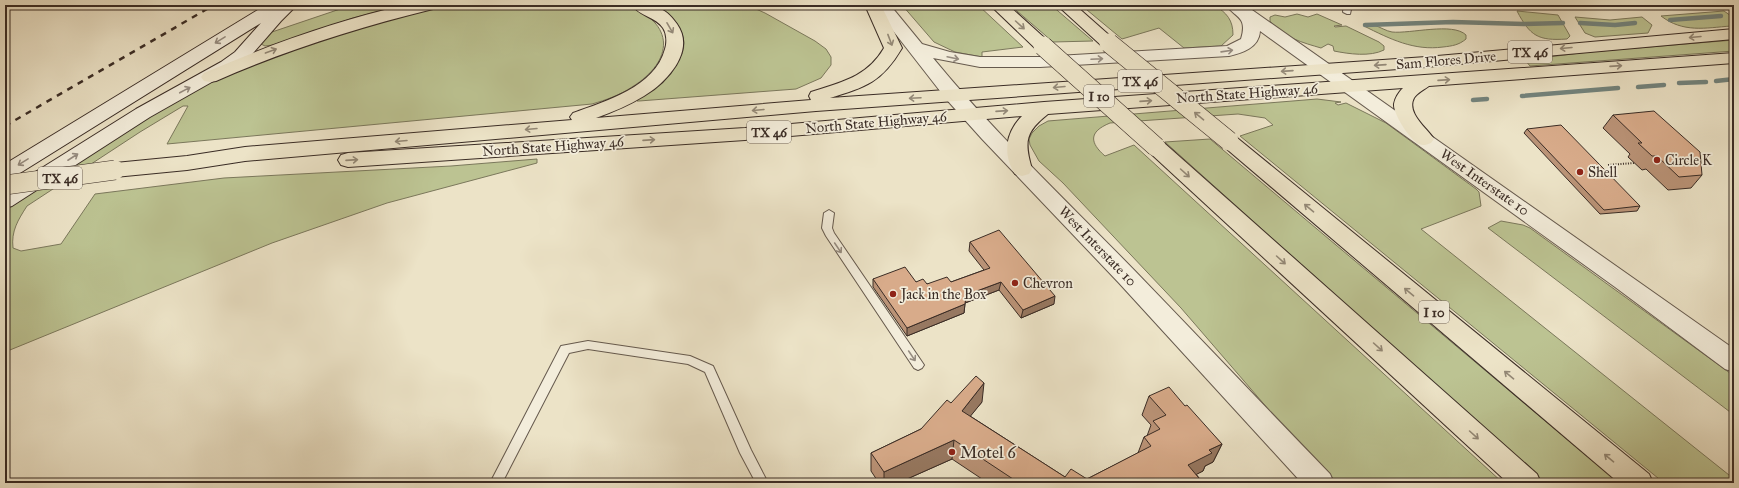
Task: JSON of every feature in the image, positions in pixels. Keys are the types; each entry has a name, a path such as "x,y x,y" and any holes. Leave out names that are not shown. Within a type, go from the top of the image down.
{"main road":[{"path":"210,77 265,53 303,39 356,22 427,5"},
{"path":"551,128 608,107 629,97 654,81 663,72 675,50 675,37 672,29 659,15 640,5"},
{"path":"778,108 855,85 875,73 887,60 893,48 889,36 880,22 873,5"},
{"name":"I 10","path":"998,5 1527,483"},
{"name":"I 10","path":"1064,5 1639,483"},
{"name":"Sam Flores Drive","path":"1326,69 1434,61 1734,34"},
{"name":"Sam Flores Drive","path":"1350,86 1734,58"},
{"name":"North State Highway 46","path":"5,185 115,170 187,163 246,154 778,108 1326,69"},
{"path":"1424,81 1405,96 1403,103 1404,110 1410,122 1424,139"},
{"name":"North State Highway 46","path":"187,163 262,163 346,160 737,134 1044,108 1350,86"},
{"path":"1022,169 1017,153 1016,141 1024,124 1044,108"}],"street":[{"path":"5,173 277,5"},
{"path":"5,201 143,113 210,77 241,56 270,23 290,5"},
{"name":"West Interstate 10","path":"881,5 970,114 1204,358 1320,483"},
{"path":"916,48 966,61 987,62 1040,62 1229,51 1242,47 1249,40 1252,33 1241,10"},
{"name":"West Interstate 10","path":"1241,10 1350,86 1734,362"}],"lane":[{"path":"829,213 827,228 829,234 918,365"},
{"path":"496,483 565,349 588,345 690,360 709,369 746,453 762,483"}],"path":[{"path":"1608,165 1634,163"}],"green space":[{"path":"352,5 403,5 353,18 273,45 265,46 261,44 261,41 269,33"},
{"path":"449,5 626,5 642,13 654,22 661,32 664,43 662,54 656,66 646,77 632,87 613,97 592,104 167,144 188,106 183,106 140,132 27,206 14,231 13,248 21,251 61,244 95,194 224,178 451,166 537,159 537,163 387,203 272,243 5,352 5,208 143,120 220,77 288,50 425,9"},
{"path":"656,5 747,5 765,13 815,41 826,49 831,57 831,65 821,78 796,89 637,101 638,98 679,59 683,51 683,35 680,28 669,14"},
{"path":"902,5 978,5 1023,47 982,52 982,57 955,52 934,42"},
{"path":"1010,5 1051,5 1093,41 1053,42"},
{"path":"1081,5 1214,5 1228,17 1232,25 1233,35 1221,46 1184,48 1159,28 1122,39"},
{"path":"1517,11 1558,15 1570,36 1567,39 1542,38 1526,26"},
{"path":"1724,11 1734,18 1731,26 1703,28 1686,27 1678,25 1661,16"},
{"path":"1297,14 1308,17 1317,14 1342,25 1334,26 1335,27 1346,26 1379,42 1384,46 1384,50 1372,54 1359,54 1334,51 1333,46 1328,44 1321,48 1286,35 1275,27 1270,21 1270,17 1275,15 1285,17"},
{"path":"1575,17 1610,20 1642,17 1652,25 1648,33 1595,37 1585,33"},
{"path":"1374,25 1392,32 1451,29 1460,31 1466,35 1466,39 1458,44 1449,46 1432,48 1412,46 1364,26"},
{"path":"1734,40 1734,51 1530,66 1525,60 1588,52"},
{"path":"1317,99 1341,102 1335,103 1338,105 1346,103 1386,123 1476,189 1479,192 1481,206 1421,229 1734,479 1734,483 1664,483 1240,136 1273,125 1265,118 1238,114 1110,123 1103,126 1095,134 1094,142 1096,147 1105,156 1134,145 1503,483 1332,483 1181,308 1063,183 1039,161 1030,145 1029,139 1032,133 1039,126 1048,121"},
{"path":"1210,139 1619,483 1545,483 1165,142"},
{"path":"1501,221 1523,225 1530,228 1734,376 1734,415 1488,228"}],"building":[{"path":"1654,111 1700,152 1702,175 1679,177 1657,156 1652,156 1638,143 1642,143 1613,115"},
{"name":"Shell","path":"1561,125 1640,206 1604,210 1527,129"},
{"path":"999,230 1055,296 1023,310 1001,282 966,295 965,304 907,328 873,279 905,267 916,282 923,279 927,284 947,277 951,282 990,268 970,242"},
{"path":"976,376 984,383 962,411 1065,477 1071,469 1087,479 1151,446 1144,437 1160,429 1153,421 1166,415 1149,396 1169,387 1185,406 1187,405 1222,444 1209,450 1212,453 1188,465 1203,483 1019,483 954,440 884,472 871,453 921,429 947,400 951,403"}],"waterway":[{"path":"1670,20 1721,16"},
{"path":"1365,25 1453,22 1524,24 1563,23"},
{"path":"1580,23 1615,25 1635,23"},
{"path":"1716,81 1734,79"},
{"path":"1679,83 1706,82"},
{"path":"1638,87 1664,85"},
{"path":"1522,96 1618,88"},
{"path":"1473,100 1487,99"}],"railway":[{"path":"5,126 214,5"}],"place":[{"name":"Circle K","path":"1657,160"},
{"name":"Shell","path":"1580,172"},
{"name":"Chevron","path":"1015,283"},
{"name":"Jack in the Box","path":"893,294"},
{"name":"Motel 6","path":"952,452"}]}
